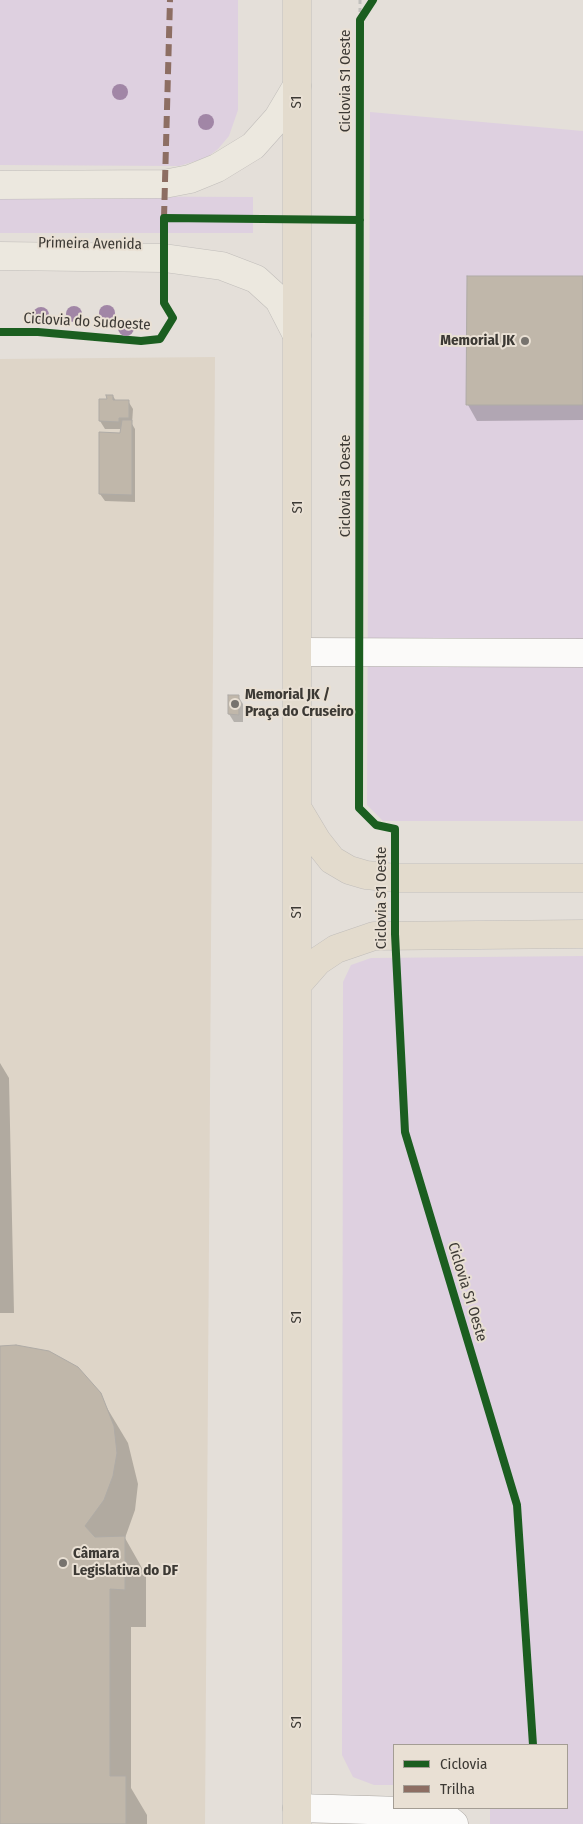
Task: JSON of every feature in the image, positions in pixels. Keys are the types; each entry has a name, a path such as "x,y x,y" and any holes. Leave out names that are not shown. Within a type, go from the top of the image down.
{"highway":[{"name":"S1","path":"296,1816 297,0"},
{"path":"298,809 317,841 332,860 349,870 366,875 396,878 583,878"},
{"path":"297,985 318,961 336,949 374,936 583,934"}],"main road":[{"path":"0,185 137,185 164,184 190,179 217,168 253,146 278,118 297,86"},
{"name":"Primeira Avenida","path":"0,256 164,258 222,266 256,279 278,300 297,335"}],"lane":[{"path":"298,652 583,653"},
{"path":"296,1816 439,1812 454,1824"}],"path":[{"path":"360,0 360,20"}],"shaded area":[{"path":"0,0 238,0 238,110 229,136 218,149 206,158 179,166 0,165"},
{"path":"370,112 583,131 583,821 383,821 367,805"},
{"path":"0,196 253,197 253,233 0,233"},
{"path":"215,357 205,1824 0,1824 0,359"},
{"path":"583,956 583,1824 490,1824 490,1809 568,1809 568,1744 393,1744 393,1785 374,1785 353,1777 342,1755 343,982 351,965 371,958"}],"building":[{"name":"Memorial JK","path":"467,276 583,276 583,405 466,405"},
{"path":"106,395 113,395 113,400 129,400 129,418 119,418 119,422 99,421 99,399 107,399"},
{"path":"122,420 132,420 132,495 99,494 99,432 120,433"},
{"path":"228,695 239,695 239,715 228,714"},
{"name":"Câmara Legislativa do DF","path":"16,1345 49,1351 78,1367 101,1393 114,1426 117,1453 113,1476 104,1500 85,1526 95,1537 125,1536 125,1590 110,1589 110,1776 126,1776 126,1824 0,1824 0,1346"}],"marked path":[{"path":"164,218 170,0"}],"cycle path":[{"name":"Ciclovia S1 Oeste","path":"373,0 360,20 359,808 376,825 395,829 395,934 405,1132 517,1505 533,1744"},
{"name":"Ciclovia do Sudoeste","path":"0,332 38,332 141,341 160,339 173,318 164,303 164,218 360,220"}],"place":[{"name":"Memorial JK","path":"525,341"},
{"name":"Memorial JK / Praça do Cruseiro","path":"235,704"},
{"name":"Câmara Legislativa do DF","path":"63,1563"}]}
